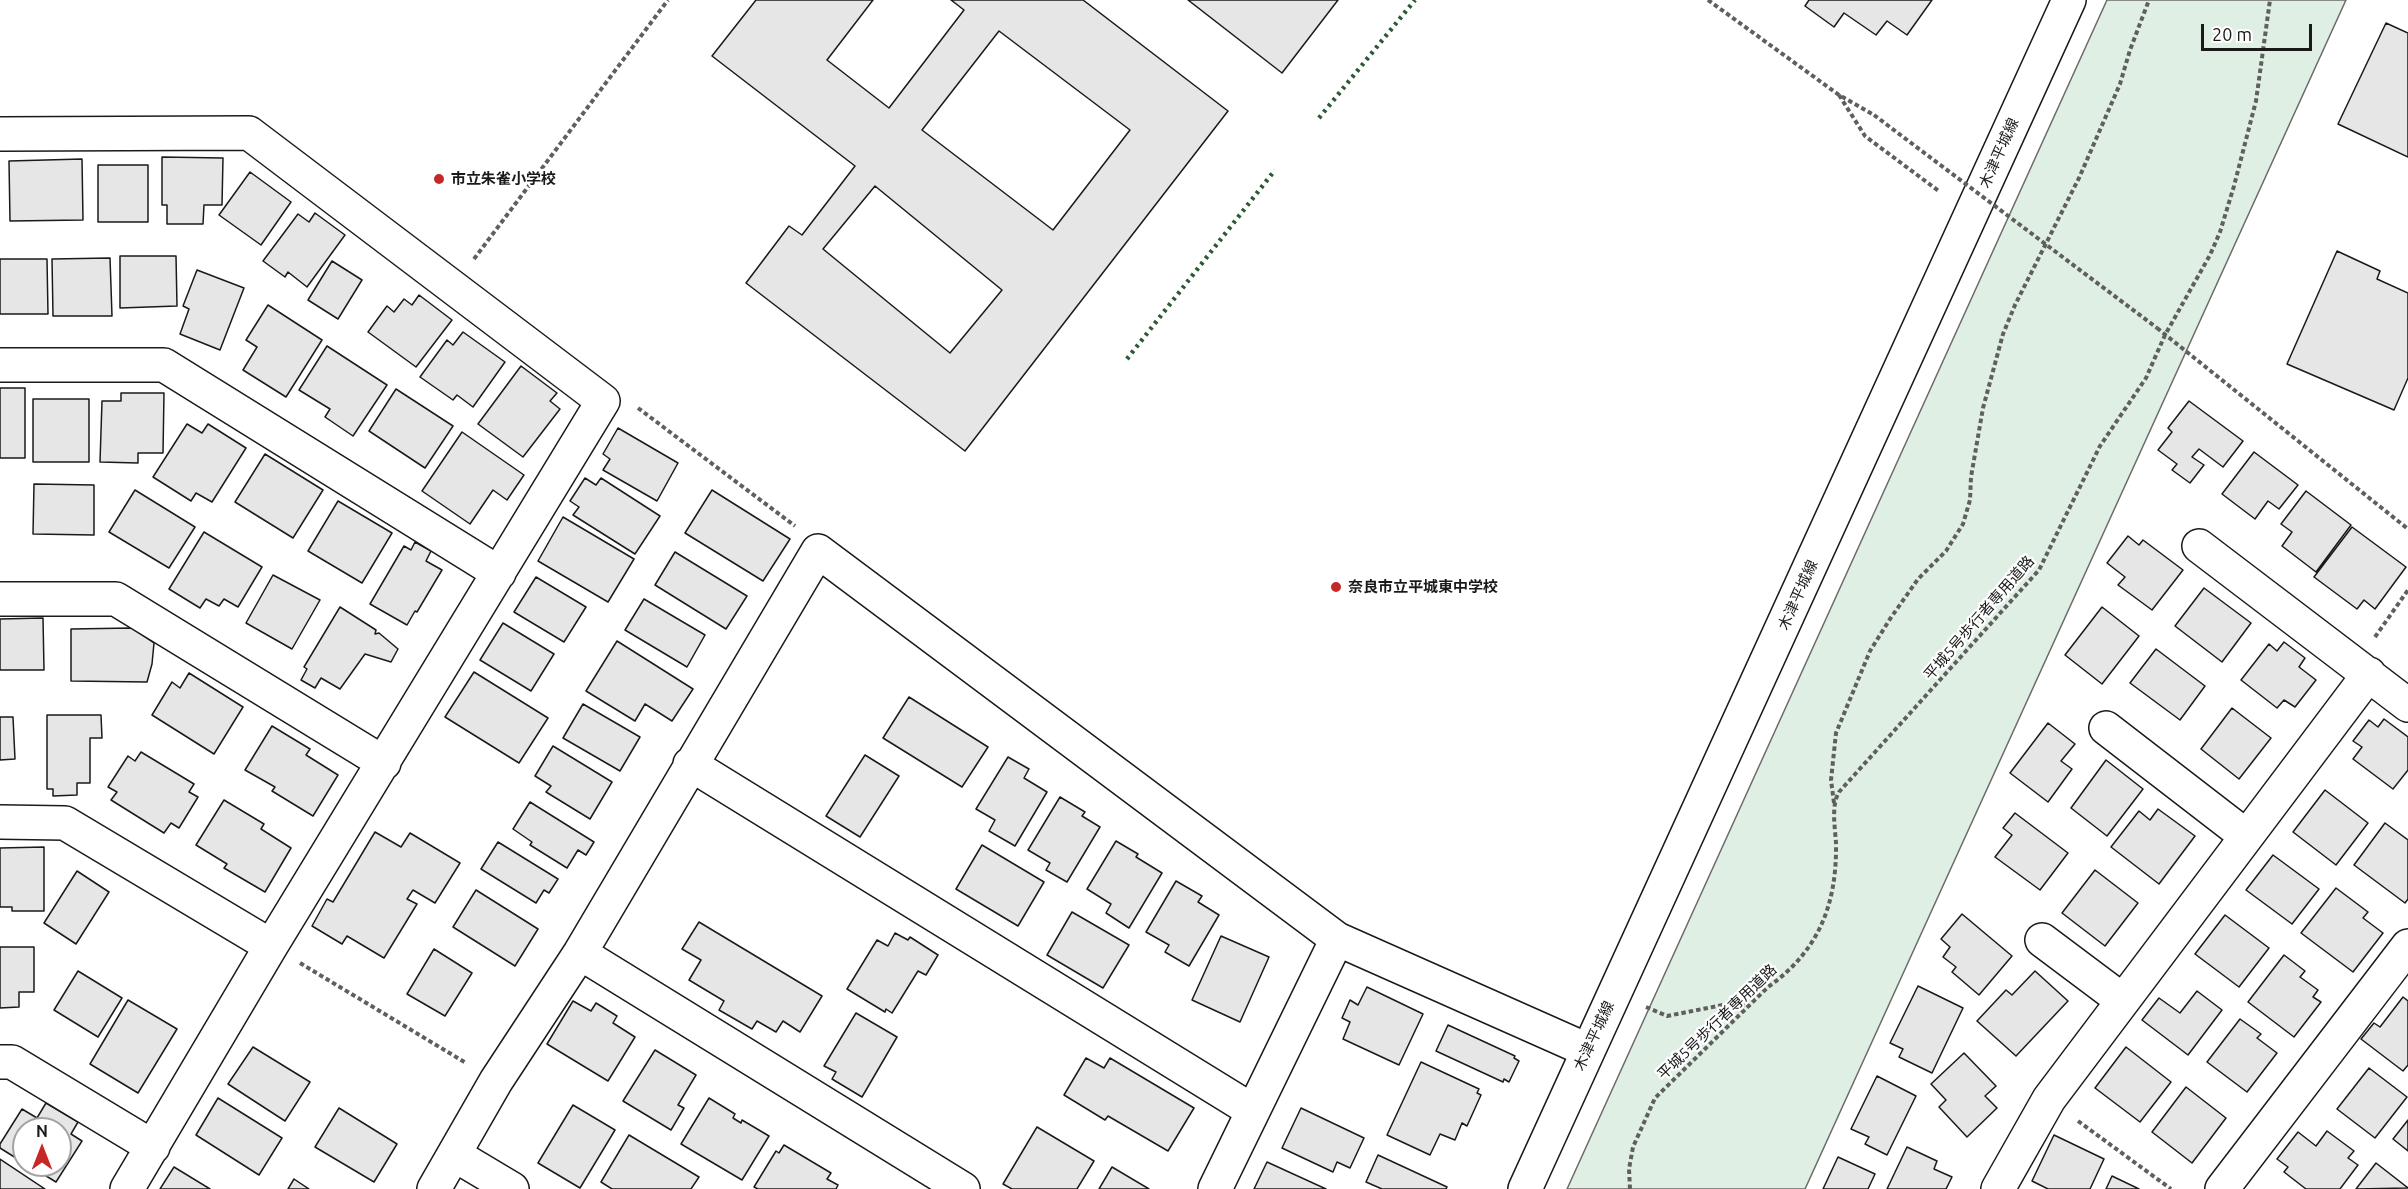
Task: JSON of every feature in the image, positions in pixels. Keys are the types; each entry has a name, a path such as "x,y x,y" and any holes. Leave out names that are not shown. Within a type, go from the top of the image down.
{"street":[{"name":"木津平城線","path":"1525,1189 2069,0"},
{"path":"0,134 249,133 603,401 127,1189"},
{"path":"0,365 164,365 499,573"},
{"path":"2199,546 2408,705"},
{"path":"434,1189 496,1081 580,953 818,551 1337,939 1587,1050"},
{"path":"0,599 116,599 384,763"},
{"path":"1998,1189 2049,1099 2246,836 2362,669"},
{"path":"2106,728 2246,836"},
{"path":"690,764 1252,1111"},
{"path":"0,822 65,823 272,946"},
{"path":"1215,1189 1337,939"},
{"path":"2042,940 2122,1000"},
{"path":"580,953 963,1189"},
{"path":"2222,1189 2405,956"},
{"path":"0,1062 12,1062 153,1146"},
{"path":"455,1155 512,1189"}],"path":[{"path":"453,286 668,0"},
{"path":"1708,0 1839,95 1875,115 2157,328 2408,529"},
{"path":"1835,807 1831,780 1836,733 1870,651 1906,595 1918,579 1946,551 1963,524 1970,500 1971,477 1983,408 2003,334 2016,302 2079,178 2120,84 2130,50 2150,0"},
{"name":"平城5号歩行者専用道路","path":"1630,1189 1629,1169 1633,1147 1655,1098 1783,976 1816,937 1827,915 1836,868 1835,807 1839,792 2039,570 2100,446 2146,378 2165,335 2210,255 2227,209 2256,102 2270,0"},
{"path":"1839,95 1865,136 1940,192"},
{"path":"603,401 631,403 807,535 818,551"},
{"path":"2362,669 2408,590"},
{"path":"272,946 496,1081"},
{"path":"1642,1005 1667,1016 1733,1003 1749,1006"},
{"path":"2049,1099 2172,1189"}],"green space":[{"path":"2107,0 2346,0 1805,1189 1567,1189"}],"building":[{"path":"756,0 873,0 827,60 889,108 964,10 951,0 1083,0 1228,111 965,451 746,283 789,226 802,235 855,166 712,56","holes":["999,31 1130,130 1053,230 922,130","875,186 1002,290 950,353 823,249"]},
{"path":"1188,0 1338,0 1282,73"},
{"path":"1809,0 1932,0 1907,35 1887,21 1876,35 1844,13 1834,27 1805,6"},
{"path":"2386,23 2408,33 2408,157 2338,124"},
{"path":"162,157 223,158 222,205 204,205 203,224 167,224 167,205 162,205"},
{"path":"82,159 83,220 10,221 9,161"},
{"path":"98,165 148,165 148,222 98,222"},
{"path":"250,172 291,202 261,245 219,215"},
{"path":"315,213 345,235 307,287 288,272 285,277 263,261 298,214 309,222"},
{"path":"2337,251 2380,271 2377,279 2408,293 2408,378 2394,410 2287,364"},
{"path":"120,256 176,256 177,306 120,308"},
{"path":"110,258 112,316 53,316 52,259"},
{"path":"0,259 47,259 48,314 0,314"},
{"path":"332,261 362,280 338,319 308,300"},
{"path":"197,270 244,288 220,350 180,334 189,309 183,306"},
{"path":"419,295 452,320 416,367 368,332 387,306 394,312 404,299 412,305"},
{"path":"268,305 322,340 286,397 243,370 257,347 246,340"},
{"path":"463,332 505,362 473,407 457,395 453,400 420,377 447,340 453,345"},
{"path":"327,346 387,385 353,436 325,417 330,409 299,390"},
{"path":"521,366 557,393 550,401 560,409 523,457 478,424"},
{"path":"0,388 25,388 25,458 0,458"},
{"path":"396,389 453,426 425,468 369,431"},
{"path":"121,393 164,393 163,453 138,453 138,463 100,462 102,401 121,401"},
{"path":"33,399 89,399 89,462 33,462"},
{"path":"2189,401 2243,441 2223,467 2199,449 2192,457 2204,465 2190,483 2172,470 2177,464 2158,450 2172,432 2168,428"},
{"path":"187,424 202,433 208,424 246,448 212,502 196,493 191,501 153,477"},
{"path":"618,428 678,463 657,501 603,470 610,459 603,454"},
{"path":"462,432 524,475 507,500 493,490 470,524 422,491"},
{"path":"2254,452 2298,485 2279,509 2268,501 2255,519 2222,494"},
{"path":"265,454 323,490 293,538 235,502"},
{"path":"585,478 596,485 601,478 660,516 635,554 573,515 579,507 570,501"},
{"path":"34,484 94,485 94,535 33,534"},
{"path":"135,490 195,527 169,568 109,532"},
{"path":"712,490 790,539 763,581 685,533"},
{"path":"2306,491 2351,525 2316,572 2282,546 2292,532 2281,524"},
{"path":"338,501 392,533 362,583 308,551"},
{"path":"563,517 634,559 608,602 538,561"},
{"path":"2352,527 2406,567 2375,609 2364,600 2357,609 2314,577"},
{"path":"204,532 262,567 238,607 224,599 219,606 206,599 200,608 169,589"},
{"path":"2128,536 2139,545 2143,540 2183,570 2152,610 2118,585 2125,577 2107,563"},
{"path":"415,542 431,551 426,561 442,570 407,625 370,604 404,546 411,550"},
{"path":"675,552 747,596 726,629 655,585"},
{"path":"273,575 320,600 292,649 246,623"},
{"path":"536,577 586,607 564,642 514,612"},
{"path":"2204,588 2251,623 2222,662 2175,626"},
{"path":"644,599 705,635 687,667 625,630"},
{"path":"340,607 376,630 375,634 379,633 398,649 391,662 365,654 340,689 321,678 315,688 301,680 307,669 304,667"},
{"path":"2102,607 2139,636 2102,684 2065,655"},
{"path":"43,618 44,670 0,670 0,619"},
{"path":"503,623 554,654 531,691 480,660"},
{"path":"132,628 154,643 147,682 71,681 71,629"},
{"path":"617,641 693,689 672,721 645,704 635,721 586,691"},
{"path":"2284,642 2305,658 2299,667 2316,680 2295,707 2284,700 2277,708 2241,680 2269,644 2277,651"},
{"path":"2156,649 2205,686 2180,720 2130,683"},
{"path":"474,672 548,718 519,763 445,717"},
{"path":"189,673 243,707 214,754 152,715 172,682 180,688"},
{"path":"909,697 988,747 962,787 883,738"},
{"path":"583,704 640,737 620,771 563,738"},
{"path":"2232,708 2271,738 2239,779 2201,749"},
{"path":"47,715 101,715 102,738 90,738 90,783 77,783 77,795 53,796 53,789 47,789"},
{"path":"0,717 13,717 15,759 0,760"},
{"path":"2384,719 2408,737 2408,770 2393,789 2353,759 2362,747 2353,741 2369,720 2378,727"},
{"path":"2048,723 2075,744 2061,761 2072,769 2048,802 2010,773"},
{"path":"272,726 310,749 306,755 338,775 313,816 272,791 275,787 245,770"},
{"path":"553,746 612,782 590,819 546,792 551,786 535,776"},
{"path":"141,752 194,784 189,792 198,797 179,828 171,823 164,833 111,800 117,792 108,787 128,756 135,761"},
{"path":"865,755 899,776 860,837 826,816"},
{"path":"1008,757 1029,769 1024,778 1047,792 1015,846 989,831 995,820 976,809"},
{"path":"2106,760 2143,789 2107,836 2071,808"},
{"path":"2325,790 2368,823 2336,865 2293,832"},
{"path":"1060,797 1085,812 1082,816 1100,827 1067,882 1046,870 1050,863 1028,850"},
{"path":"224,800 264,824 261,829 291,848 265,892 224,868 227,864 196,845"},
{"path":"530,802 594,842 586,855 578,850 567,868 530,845 532,842 513,829"},
{"path":"2158,809 2195,836 2159,884 2111,847 2139,811 2150,820"},
{"path":"2015,813 2068,853 2040,890 1995,857 2012,835 2003,828"},
{"path":"2385,823 2408,840 2408,899 2405,903 2354,865"},
{"path":"375,832 401,847 410,833 460,863 435,903 413,890 407,899 417,904 384,958 347,936 342,944 312,926 327,899 333,902"},
{"path":"1116,841 1138,854 1136,857 1162,873 1129,928 1106,913 1111,904 1087,889"},
{"path":"498,842 558,879 549,893 544,890 536,903 481,869"},
{"path":"982,845 1044,882 1018,926 956,889"},
{"path":"44,847 44,911 12,911 12,907 0,907 0,848"},
{"path":"2273,855 2319,889 2292,924 2246,890"},
{"path":"2095,870 2138,903 2105,946 2062,913"},
{"path":"77,871 109,892 76,944 44,923"},
{"path":"1176,881 1202,896 1198,902 1219,915 1189,966 1165,952 1169,945 1146,932"},
{"path":"2336,888 2368,912 2363,918 2383,933 2353,972 2301,933"},
{"path":"476,890 538,929 515,966 453,927"},
{"path":"1072,912 1129,945 1103,988 1047,955"},
{"path":"1962,914 2012,956 1979,995 1952,972 1956,967 1943,957 1950,947 1941,939"},
{"path":"2225,915 2269,948 2239,987 2195,954"},
{"path":"699,922 822,996 800,1032 783,1021 776,1032 757,1021 752,1029 719,1010 724,1001 689,980 701,960 682,949"},
{"path":"895,933 908,940 910,937 938,955 926,975 918,971 892,1013 886,1009 885,1012 847,989 877,940 888,946"},
{"path":"1221,936 1269,957 1240,1022 1192,1000"},
{"path":"0,947 34,947 34,992 19,992 19,1007 0,1008"},
{"path":"434,949 472,973 445,1016 407,994"},
{"path":"2284,955 2305,971 2300,977 2318,990 2313,997 2321,1002 2294,1037 2248,1002"},
{"path":"78,971 122,998 98,1037 54,1010"},
{"path":"2035,971 2068,1001 2016,1056 1977,1021 2006,990 2012,995"},
{"path":"1918,986 1963,1008 1932,1073 1899,1057 1903,1049 1890,1043"},
{"path":"1367,987 1423,1014 1399,1065 1343,1039 1350,1022 1342,1018 1350,1000 1358,1005"},
{"path":"2197,991 2222,1010 2188,1055 2142,1020 2159,998 2180,1013"},
{"path":"2403,997 2408,1001 2408,1065 2403,1071 2361,1039 2374,1023 2380,1027"},
{"path":"128,1000 177,1029 138,1093 90,1064"},
{"path":"573,1001 591,1011 596,1003 617,1016 613,1023 635,1037 608,1081 547,1044"},
{"path":"856,1013 897,1037 862,1097 832,1079 836,1072 824,1066"},
{"path":"2240,1019 2261,1034 2257,1038 2277,1053 2247,1092 2207,1062"},
{"path":"1448,1025 1515,1056 1514,1058 1519,1061 1509,1082 1504,1079 1503,1082 1436,1051"},
{"path":"253,1047 310,1082 285,1121 228,1084"},
{"path":"2126,1047 2171,1082 2140,1122 2095,1088"},
{"path":"655,1050 696,1075 678,1105 684,1108 671,1130 623,1101"},
{"path":"1964,1053 1996,1086 1985,1096 1997,1108 1967,1137 1939,1107 1946,1100 1931,1084"},
{"path":"1086,1058 1104,1068 1110,1058 1194,1108 1168,1151 1108,1116 1105,1120 1064,1095"},
{"path":"1421,1062 1479,1089 1477,1093 1481,1095 1467,1126 1462,1123 1455,1140 1440,1134 1430,1155 1387,1135"},
{"path":"2369,1068 2407,1097 2375,1138 2337,1109"},
{"path":"1877,1076 1916,1096 1887,1155 1865,1144 1869,1137 1851,1129"},
{"path":"2186,1087 2226,1118 2192,1163 2152,1132"},
{"path":"218,1098 282,1138 259,1175 196,1135"},
{"path":"709,1098 735,1114 733,1118 741,1123 742,1120 769,1136 742,1180 681,1144"},
{"path":"46,1103 70,1117 38,1117"},
{"path":"573,1105 615,1130 580,1188 538,1163"},
{"path":"339,1108 397,1144 374,1182 315,1147"},
{"path":"1301,1108 1364,1138 1350,1168 1337,1162 1333,1172 1282,1148"},
{"path":"22,1109 35,1117 17,1117"},
{"path":"72,1118 78,1122 72,1132"},
{"path":"2408,1120 2408,1151 2393,1139"},
{"path":"12,1125 12,1156 0,1148 0,1144"},
{"path":"1037,1127 1094,1161 1077,1189 1012,1189 1003,1184"},
{"path":"2327,1131 2354,1151 2348,1158 2358,1165 2340,1189 2306,1189 2284,1172 2288,1167 2277,1159 2298,1132 2316,1146"},
{"path":"72,1135 82,1141 72,1157"},
{"path":"629,1135 699,1177 691,1189 612,1189 601,1182"},
{"path":"2054,1135 2104,1159 2090,1189 2048,1189 2032,1181"},
{"path":"784,1145 831,1173 827,1179 838,1185 836,1189 758,1189 754,1187 776,1151 779,1153"},
{"path":"1907,1147 1937,1161 1934,1169 1952,1177 1946,1189 1887,1189"},
{"path":"1378,1155 1447,1187 1446,1189 1382,1189 1366,1182"},
{"path":"1838,1157 1875,1174 1868,1189 1823,1189"},
{"path":"0,1159 12,1167 12,1177 27,1177 45,1189 0,1189"},
{"path":"1267,1162 1326,1189 1254,1189"},
{"path":"2376,1163 2408,1188 2356,1189"},
{"path":"174,1167 210,1189 160,1189"},
{"path":"1112,1167 1149,1189 1099,1189"},
{"path":"2112,1176 2139,1189 2106,1189"},
{"path":"48,1177 59,1177 56,1182"},
{"path":"294,1179 309,1189 288,1189"}],"hedge":[{"path":"1319,118 1415,0"},
{"path":"1127,359 1275,170"}],"place":[{"name":"市立朱雀小学校","path":"439,179"},
{"name":"奈良市立平城東中学校","path":"1336,587"}]}
